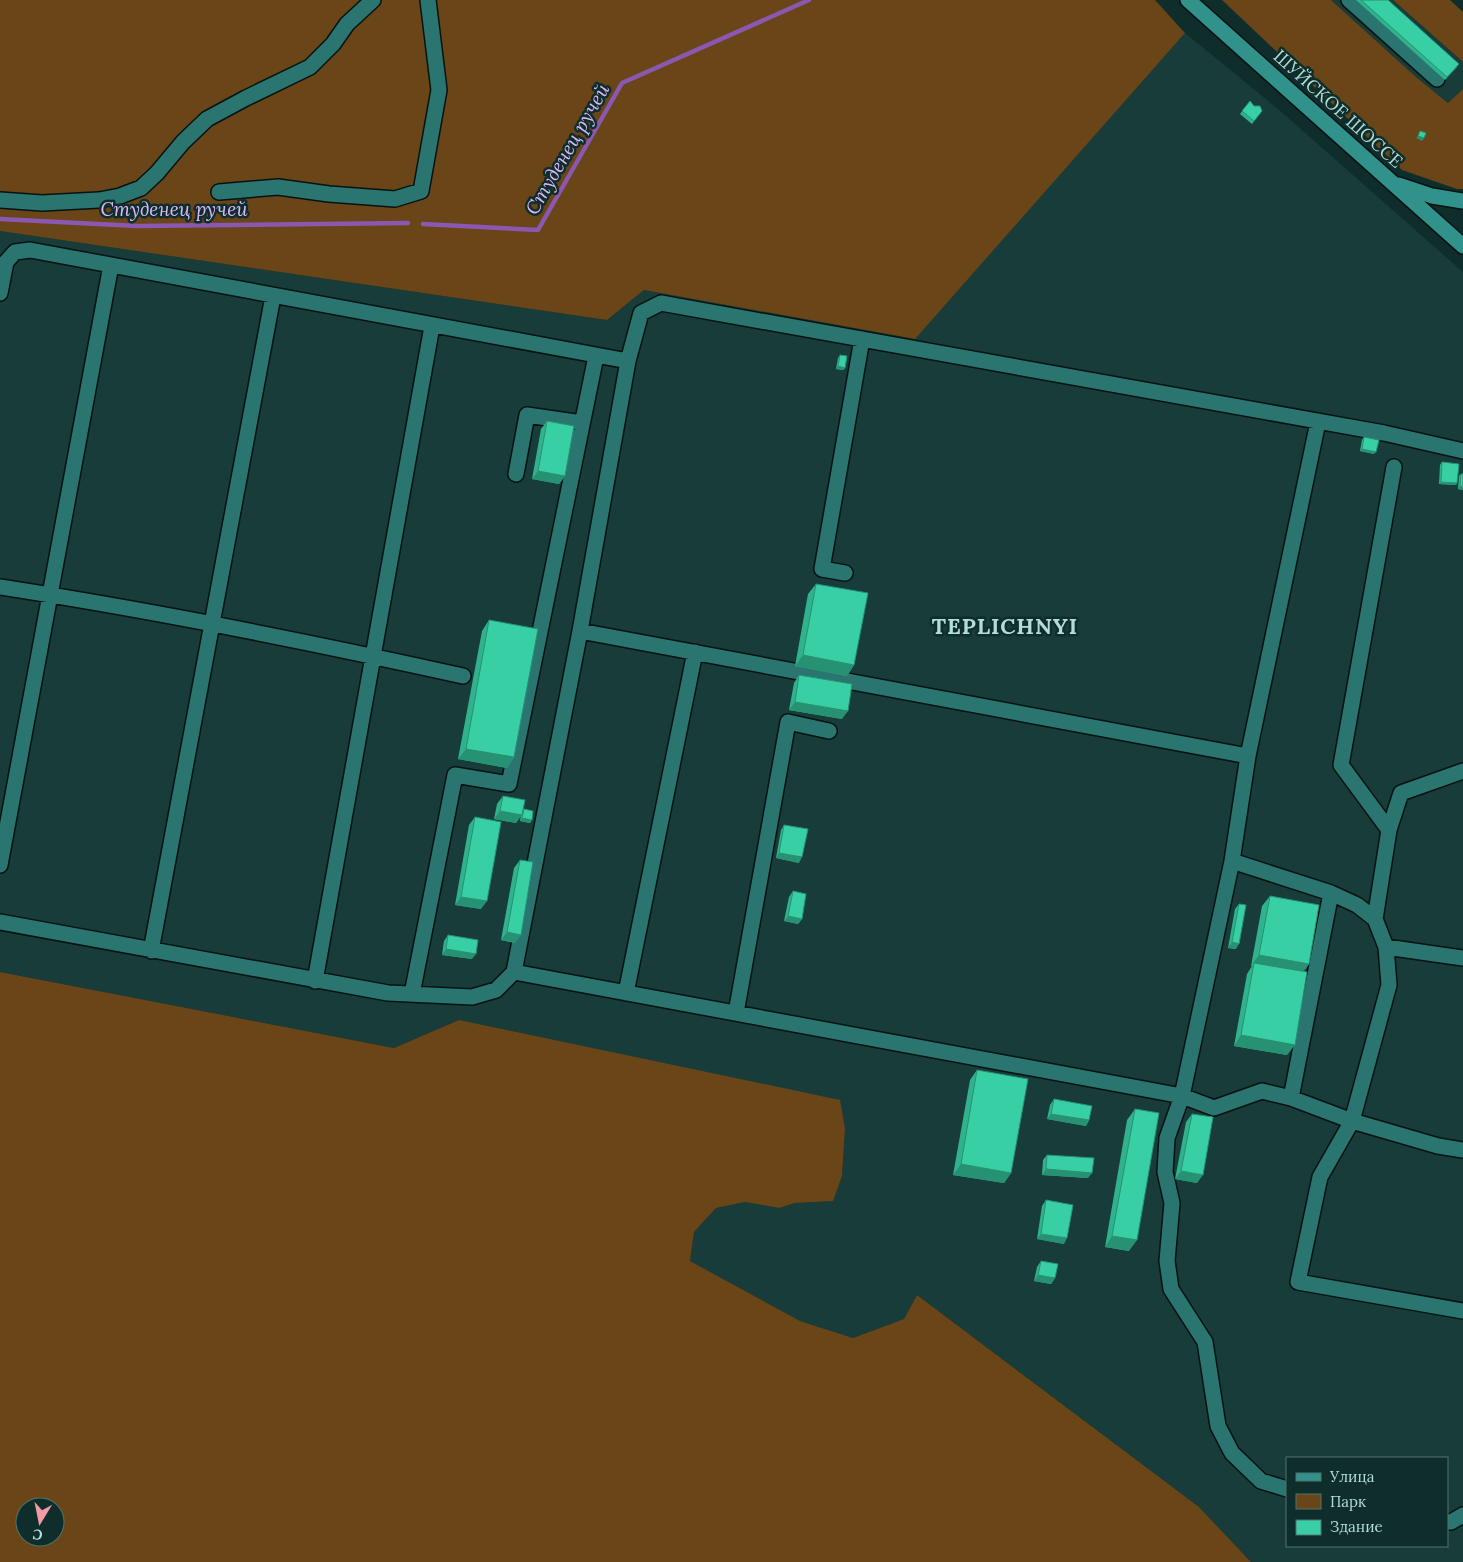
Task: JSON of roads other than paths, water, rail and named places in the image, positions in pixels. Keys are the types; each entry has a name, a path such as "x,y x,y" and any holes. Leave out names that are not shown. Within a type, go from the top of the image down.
{"main road":[{"name":"ШУЙСКОЕ ШОССЕ","path":"1188,0 1463,246"},
{"path":"1393,183 1432,196 1463,200"}],"street":[{"path":"0,200 42,203 99,200 120,196 141,188 157,174 182,142 207,120 310,66 333,44 347,24 373,0"},
{"path":"219,192 278,187 329,194 395,198 420,191 439,90 428,0"},
{"path":"1349,0 1437,79"},
{"path":"0,293 6,262 15,252 30,250 628,361"},
{"path":"0,865 111,265"},
{"path":"151,951 273,296"},
{"path":"0,922 388,993 472,997 496,990 514,972 580,631 628,361 641,313 661,303 1384,433 1436,446 1463,450"},
{"path":"315,981 432,326"},
{"path":"846,573 822,569 862,339"},
{"path":"412,994 454,775 509,784 596,356"},
{"path":"516,474 527,415 582,423"},
{"path":"1286,1489 1261,1481 1232,1453 1218,1426 1205,1342 1171,1289 1166,1261 1172,1203 1165,1172 1167,1138 1182,1096 1232,862 1248,756 1318,422"},
{"path":"1389,830 1341,766 1394,467"},
{"path":"0,587 213,625 464,676"},
{"path":"580,631 1248,756"},
{"path":"626,993 695,652"},
{"path":"736,1013 788,722 829,730"},
{"path":"1375,920 1389,830 1401,793 1463,771"},
{"path":"1232,862 1331,893 1357,906 1375,920 1386,947 1389,985 1352,1121 1320,1177 1298,1282 1463,1311"},
{"path":"1291,1098 1331,893"},
{"path":"1386,947 1463,958"},
{"path":"514,972 1182,1096 1214,1108 1262,1091 1291,1098 1352,1121 1438,1146 1463,1150"},
{"path":"1448,1522 1463,1514"}],"waterway":[{"name":"Студенец ручей","path":"423,224 538,230 622,83 809,0"},
{"name":"Студенец ручей","path":"0,219 137,226 408,223"}],"district":[{"name":"TEPLICHNYI","path":"1005,626"}]}
